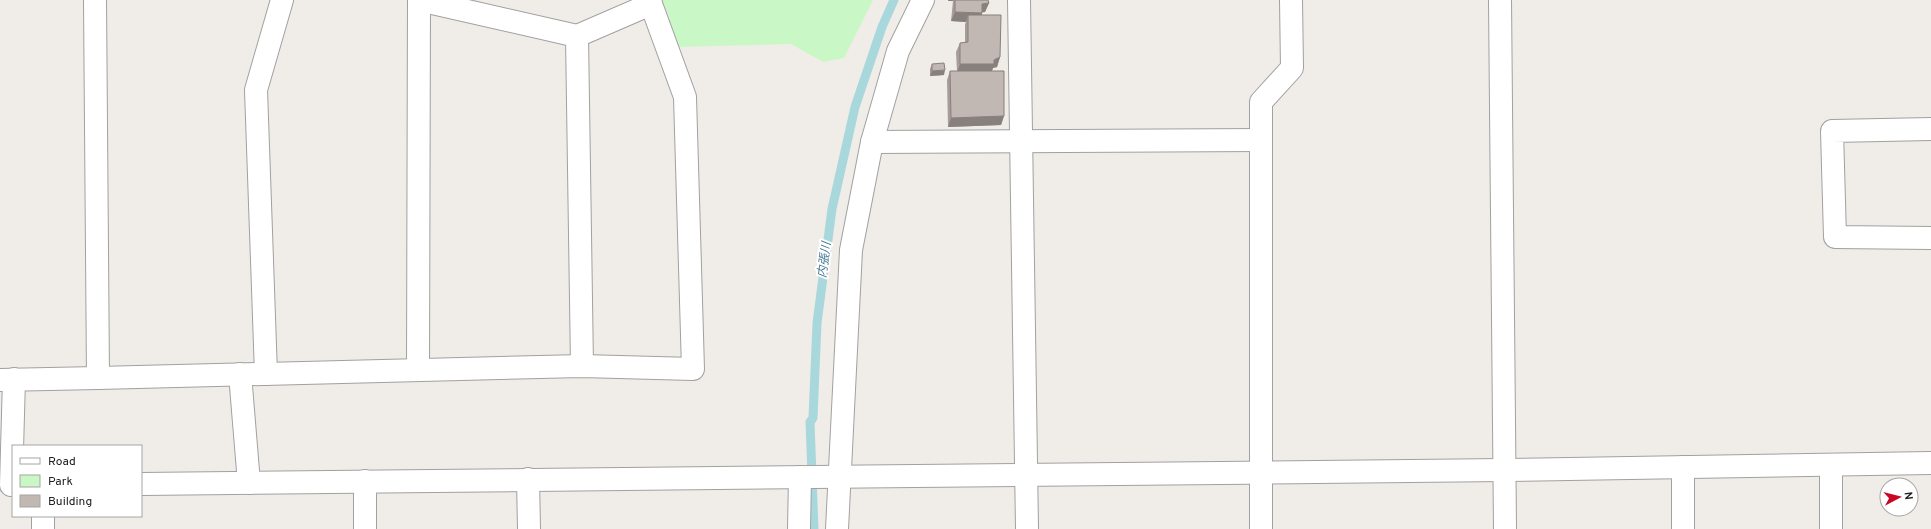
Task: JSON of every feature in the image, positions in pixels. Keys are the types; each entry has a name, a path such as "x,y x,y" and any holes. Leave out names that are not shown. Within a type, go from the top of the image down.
{"street":[{"path":"95,0 98,378"},
{"path":"266,374 256,90 282,0"},
{"path":"8,485 7,379 98,378 582,366 693,369 685,97 650,2 577,36 419,0 418,370"},
{"path":"838,529 836,477 851,250 872,142 898,51 923,0"},
{"path":"1019,0 1027,529"},
{"path":"1261,529 1261,102 1292,68 1291,0"},
{"path":"1500,0 1505,529"},
{"path":"577,36 582,366"},
{"path":"1931,129 1832,130 1835,237 1931,238"},
{"path":"872,142 1022,140 1261,140"},
{"path":"240,374 249,482"},
{"path":"142,484 1504,470 1931,463"},
{"path":"1831,465 1831,529"},
{"path":"1683,529 1684,467"},
{"path":"799,529 802,477"},
{"path":"528,479 529,529"},
{"path":"365,481 365,529"},
{"path":"43,517 43,529"}],"green space":[{"path":"661,0 873,0 844,58 823,62 791,44 677,47 668,14"}],"building":[{"path":"955,0 988,0 989,3 982,4 982,13 955,12"},
{"path":"968,15 1001,15 1000,57 994,60 994,64 960,64 960,43 968,42"},
{"path":"944,63 945,70 932,71 932,64"},
{"path":"950,71 1004,71 1004,116 951,118"}],"waterway":[{"name":"内張川","path":"814,529 810,422 813,418 817,323 832,209 855,107 882,27 894,0"}]}
